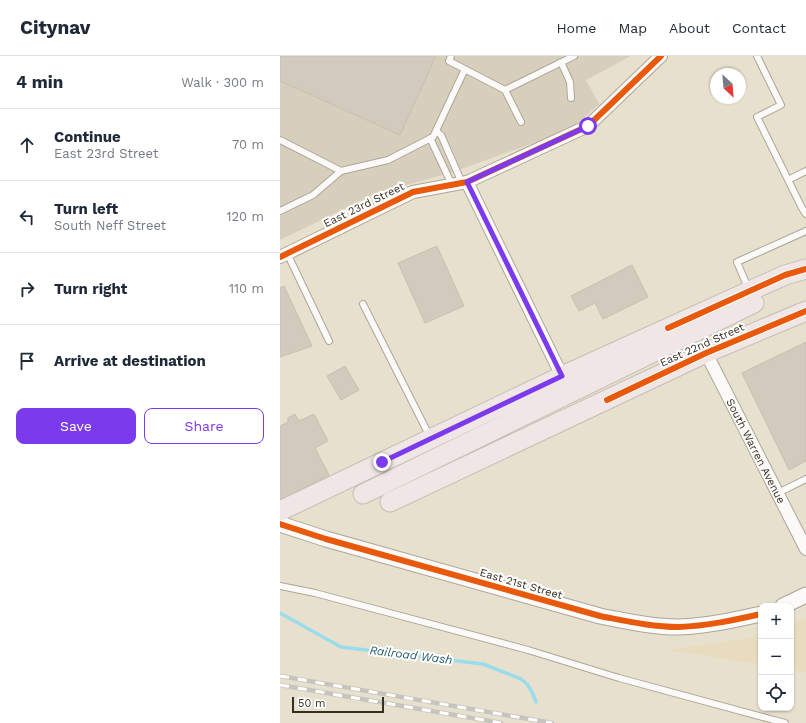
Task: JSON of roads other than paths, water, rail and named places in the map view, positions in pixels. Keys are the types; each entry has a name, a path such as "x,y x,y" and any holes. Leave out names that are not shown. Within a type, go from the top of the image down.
{"main road":[{"path":"280,511 562,376 784,275 806,269"},
{"name":"East 22nd Street","path":"363,494 806,278"},
{"name":"East 22nd Street","path":"390,502 706,353 806,311"}],"street":[{"name":"East 23rd Street","path":"283,255 413,192 460,183 588,126 661,56"},
{"path":"460,183 562,376"},
{"name":"South Warren Avenue","path":"706,353 806,549"},
{"name":"East 21st Street","path":"280,524 334,541 592,614 629,622 679,627 720,623 758,615"},
{"path":"789,603 806,595"}],"lane":[{"path":"451,56 449,61 505,90 521,122"},
{"path":"505,90 574,56"},
{"path":"757,56 781,105 757,116 806,214"},
{"path":"561,62 570,82 571,98"},
{"path":"280,211 313,195 341,171 388,160 433,137 465,69"},
{"path":"436,131 441,135 460,183"},
{"path":"430,138 460,183"},
{"path":"280,140 341,171"},
{"path":"788,180 806,171"},
{"path":"749,291 737,262 806,231"},
{"path":"283,255 328,341"},
{"path":"363,304 431,439"},
{"path":"778,493 806,479"},
{"path":"280,586 315,593 528,650 619,678 785,723"}],"waterway":[{"name":"Railroad Wash","path":"280,613 341,647 483,664 521,679 527,684 536,702"}],"railway":[{"path":"280,676 552,723"},
{"path":"280,685 501,723"}]}
